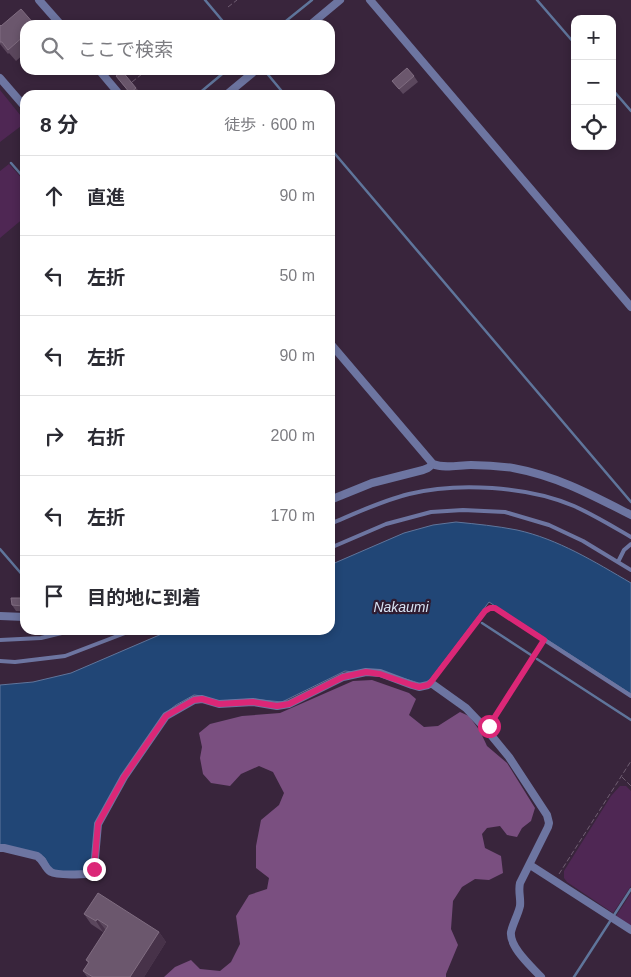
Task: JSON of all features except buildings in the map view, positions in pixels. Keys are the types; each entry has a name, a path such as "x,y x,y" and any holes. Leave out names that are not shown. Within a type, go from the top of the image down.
{"street":[{"path":"39,0 57,20"},
{"path":"316,20 340,0"},
{"path":"370,0 631,307"},
{"path":"103,75 116,90"},
{"path":"232,90 250,75"},
{"path":"0,78 20,101"},
{"path":"335,349 433,464 437,466 494,465 540,474 579,488 631,515"},
{"path":"335,498 372,483 423,470 433,464"},
{"path":"0,616 20,617"},
{"path":"0,848 37,856 42,859 48,870 55,874 88,874 95,866 98,824 124,777 166,716 194,700 202,699 219,704 253,702 277,706 289,704 343,677 366,672 380,674 419,687 428,685 433,680 466,708 486,729 509,757 545,811 548,819 548,827 530,866 520,882 520,903 511,931 514,946 541,977"},
{"path":"530,866 555,880 631,930"}],"lane":[{"path":"335,522 391,499 411,494 444,488 486,488 553,498 588,513 631,537"},
{"path":"335,546 386,524 431,512 505,512 549,525 583,541 631,570"},
{"path":"618,562 624,550 631,544"},
{"path":"433,680 485,611 495,608 631,696"},
{"path":"0,640 41,638 53,635"},
{"path":"0,660 14,662 65,656 120,635"}],"path":[{"path":"228,7 237,0"},
{"path":"133,82 141,75"},
{"path":"489,726 544,640"},
{"path":"555,880 631,761"},
{"path":"621,776 631,786"}],"shaded area":[{"path":"0,90 20,115 20,127 0,142"},
{"path":"9,164 20,176 20,221 0,238 0,171"},
{"path":"372,680 409,693 416,699 409,715 424,727 438,726 460,712 469,716 480,731 487,746 507,763 535,808 531,821 522,828 517,837 507,835 500,826 487,828 482,834 485,848 501,856 503,873 489,880 475,879 462,887 453,901 451,929 458,945 446,977 164,977 175,967 191,960 200,969 220,971 231,962 240,944 236,916 249,895 267,889 269,878 256,868 256,846 261,820 279,805 284,793 273,772 259,766 241,774 230,786 211,783 203,774 200,758 202,747 199,733 210,724 242,716 280,713 353,681"},
{"path":"620,786 626,786 631,791 631,886 613,913 567,882 564,878 564,871 611,796"},
{"path":"631,893 631,926 616,916"}],"water":[{"name":"Nakaumi","path":"456,522 494,526 532,534 562,545 631,583 631,694 489,602 429,681 422,684 376,670 345,671 282,702 252,699 219,701 194,695 176,705 163,715 95,823 93,864 85,872 56,872 50,868 45,858 38,854 0,846 0,685 33,682 71,673 159,635 335,635 335,563 404,533 433,525"}],"waterway":[{"path":"205,0 222,20"},
{"path":"287,20 312,0"},
{"path":"537,0 571,39"},
{"path":"203,90 221,75"},
{"path":"268,75 281,90"},
{"path":"616,94 631,111"},
{"path":"335,154 631,502"},
{"path":"11,163 20,173"},
{"path":"0,549 20,572"},
{"path":"482,623 531,655"},
{"path":"537,659 631,720"},
{"path":"574,977 631,889"}],"route":[{"path":"94,869 98,824 124,777 166,716 194,700 202,699 219,704 253,702 277,706 289,704 343,677 366,672 380,674 424,687 431,682 485,611 495,608 544,640 489,726"}]}
